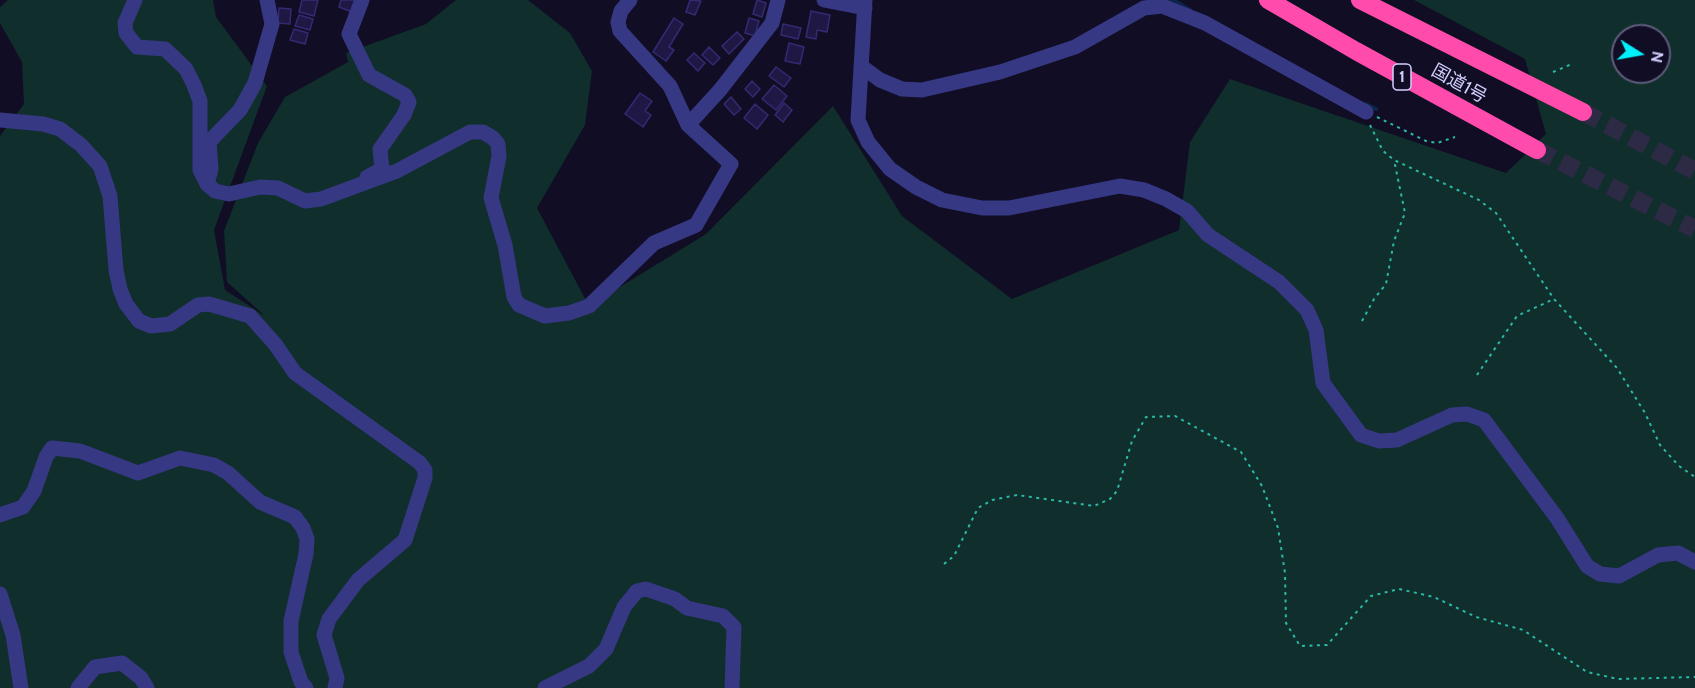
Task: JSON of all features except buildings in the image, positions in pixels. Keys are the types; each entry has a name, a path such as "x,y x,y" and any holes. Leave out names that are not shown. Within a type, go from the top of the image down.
{"highway":[{"name":"国道1号","path":"1268,0 1537,150"},
{"name":"国道1号","path":"1360,0 1583,112"}],"street":[{"path":"135,0 125,23 126,33 137,47 165,49 176,58 186,69 197,93 202,122 201,170 207,184 215,191 229,194 260,187 278,188 305,201 339,194 397,171 470,132 483,132 498,144 499,156 490,198 505,245 514,297 519,305 545,316 569,313 590,306 654,243 696,225 731,164 688,125 670,86 620,32 618,22 621,11 630,0"},
{"path":"207,184 211,169 209,142 240,110 255,83 272,24 267,0"},
{"path":"339,194 382,169 380,149 404,115 409,102 405,95 369,75 349,34 362,0"},
{"path":"688,125 720,90 772,23 778,0"},
{"path":"824,0 865,4 858,120 868,142 890,169 916,187 942,200 982,208 1009,208 1120,186 1144,190 1166,200 1187,211 1208,235 1279,282 1307,310 1316,330 1323,383 1361,435 1379,441 1397,440 1452,415 1467,414 1484,420 1557,518 1587,566 1600,574 1619,576 1658,555 1678,554 1695,561"},
{"path":"861,66 880,80 902,89 922,90 1000,72 1075,47 1140,4 1162,6 1205,23 1366,112"},
{"path":"0,120 43,123 60,129 81,145 100,166 110,196 116,270 120,289 126,304 139,321 151,326 170,324 198,305 209,304 250,316 275,344 295,373 420,463 425,478 405,540 358,580 329,619 324,634 337,678 335,688"},
{"path":"0,514 23,507 34,491 46,457 52,448 80,451 138,474 180,458 214,465 228,473 260,502 295,517 303,528 307,538 306,554 291,621 291,652 301,682 306,688"},
{"path":"545,688 589,666 606,649 624,607 637,591 646,589 669,596 687,608 723,616 734,627 732,688"},
{"path":"0,594 13,635 21,688"},
{"path":"78,688 95,667 102,664 122,663 141,678 147,688"}],"path":[{"path":"1553,72 1572,64"},
{"path":"1366,112 1426,141 1437,144 1455,137"},
{"path":"1366,112 1371,130 1383,151 1394,159 1479,200 1496,213 1554,299 1617,368 1646,413 1660,445 1679,466 1695,477"},
{"path":"1362,321 1374,298 1386,284 1395,241 1405,213 1394,159"},
{"path":"1477,375 1517,316 1554,299"},
{"path":"944,564 954,556 978,508 992,500 1017,495 1094,506 1110,499 1117,490 1132,441 1146,417 1175,416 1241,452 1262,486 1278,528 1286,573 1287,623 1300,646 1327,645 1371,596 1399,589 1434,597 1476,617 1523,630 1587,672 1618,679 1695,677"}],"green space":[{"path":"8,0 213,0 216,17 267,86 214,230 225,290 265,316 227,282 224,231 258,143 285,97 348,62 346,53 426,24 456,0 528,0 570,33 592,71 585,125 537,208 589,306 706,234 833,106 902,216 1012,299 1179,230 1190,142 1230,79 1506,173 1546,134 1525,59 1414,0 1695,0 1695,688 0,688 0,136 24,104 22,62 0,23 0,7"}],"waterway":[{"path":"1164,1 1173,0 1190,10"},
{"path":"1366,104 1376,109"}],"tunnel":[{"path":"1583,112 1695,171"},
{"path":"1537,150 1695,229"}]}
